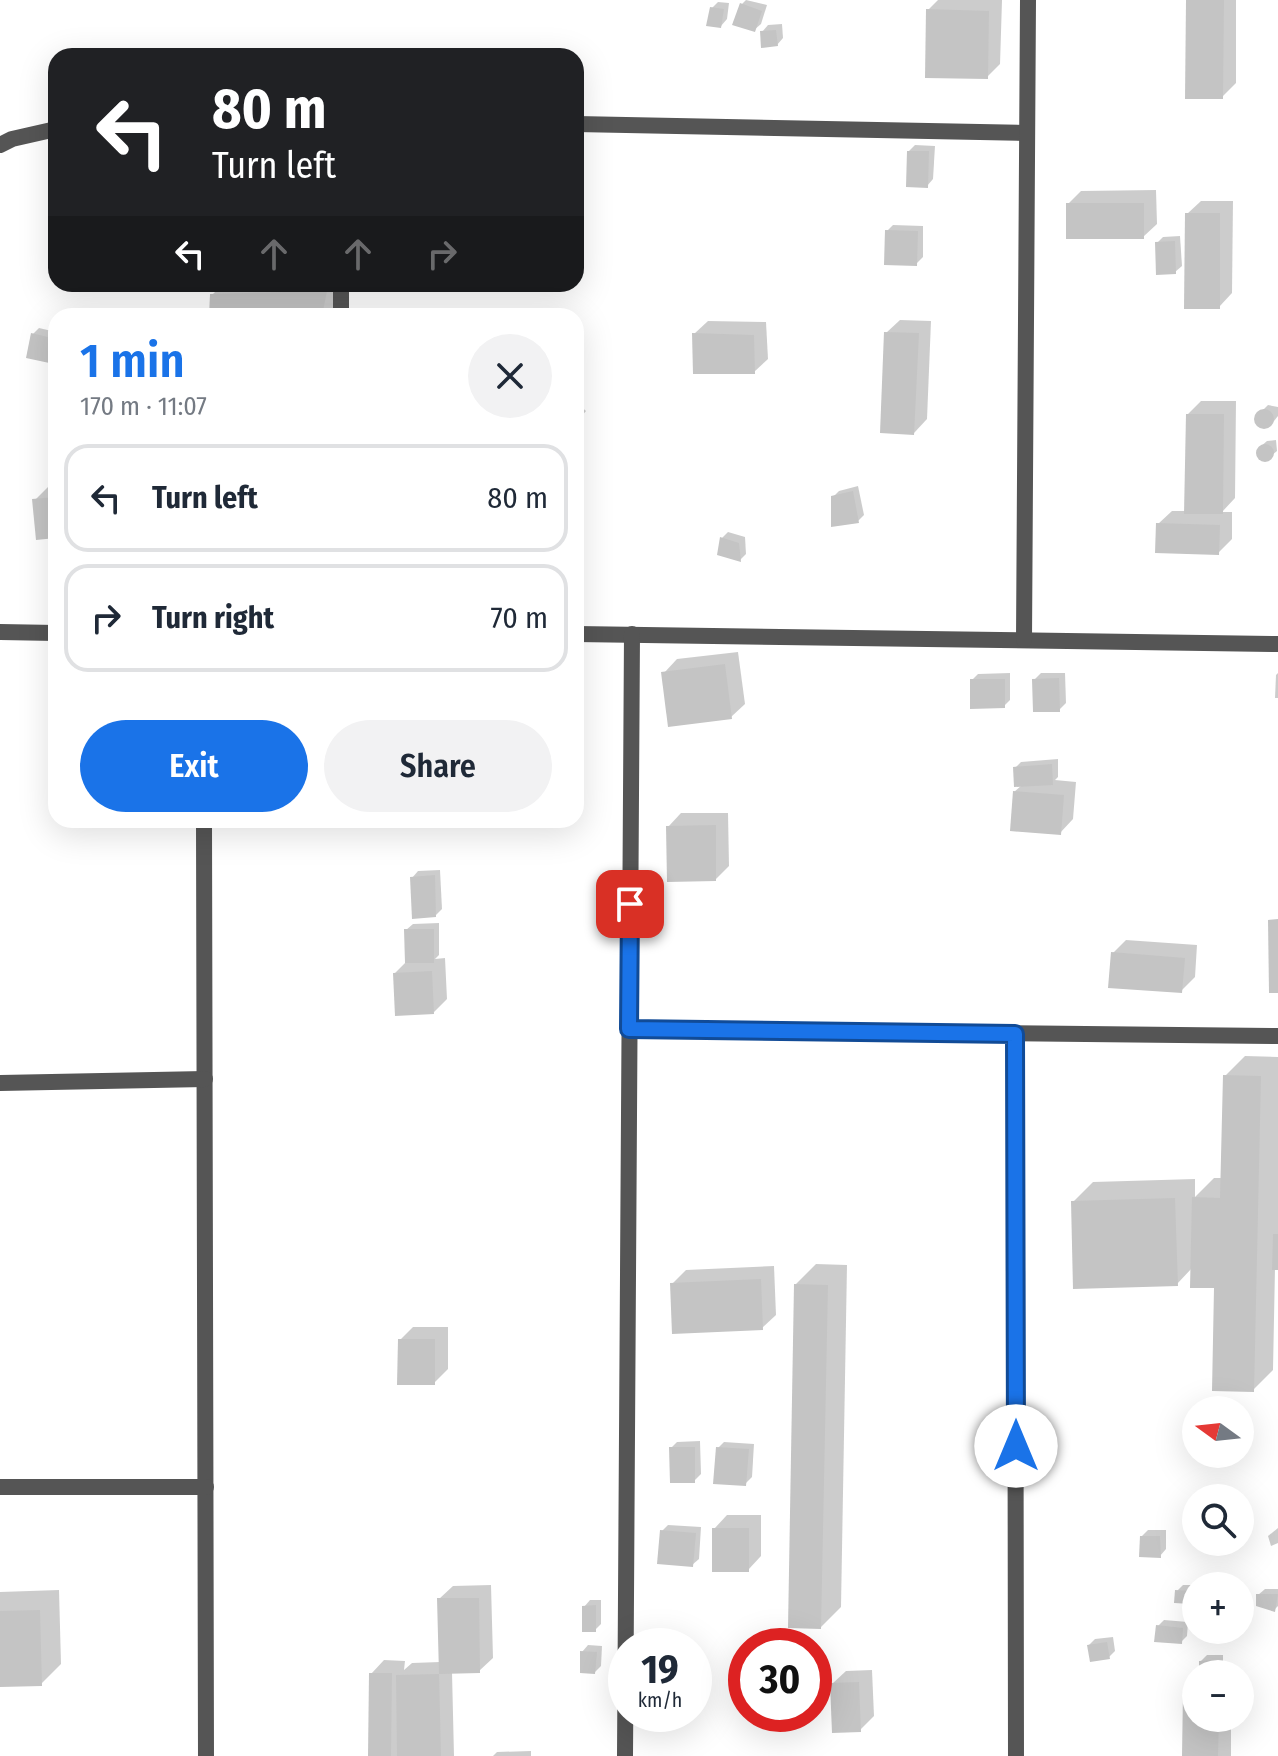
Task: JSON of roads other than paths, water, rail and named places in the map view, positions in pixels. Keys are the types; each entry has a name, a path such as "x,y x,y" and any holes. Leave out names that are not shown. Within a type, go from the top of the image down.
{"street":[{"path":"1024,640 1028,0"},
{"path":"584,124 1027,133"},
{"path":"0,145 48,131"},
{"path":"0,632 48,633"},
{"path":"584,634 1278,644"},
{"path":"625,1756 632,634"},
{"path":"204,828 206,1756"},
{"path":"629,1029 1278,1036"},
{"path":"1015,1034 1016,1756"},
{"path":"0,1083 205,1079"},
{"path":"0,1487 206,1487"}]}
